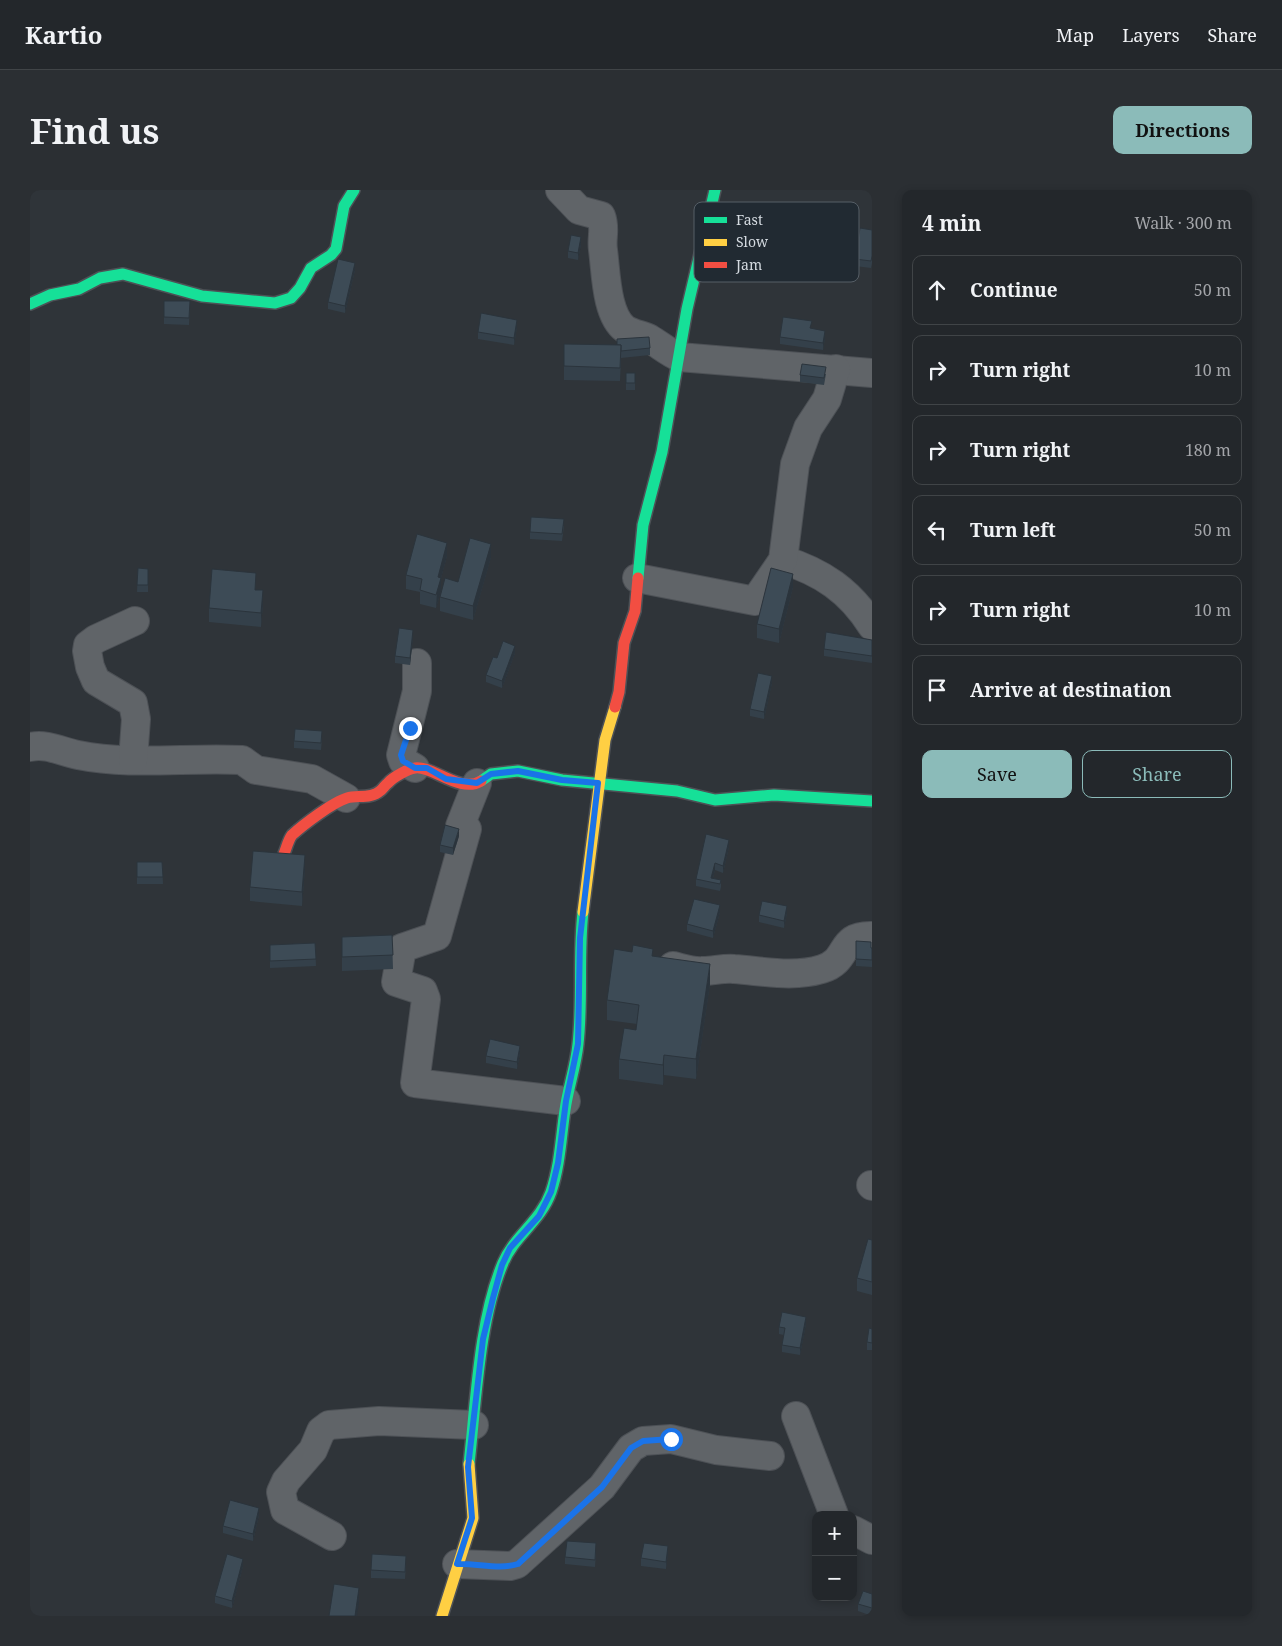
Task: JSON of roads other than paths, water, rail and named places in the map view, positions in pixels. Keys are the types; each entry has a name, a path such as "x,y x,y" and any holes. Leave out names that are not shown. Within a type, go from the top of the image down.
{"street":[{"path":"31,302 50,295 79,290 100,278 123,274 202,296 251,302 284,301 291,298 300,288 311,268 336,250 344,206 354,190"},
{"path":"560,190 579,210 600,216 604,225 602,245 611,308 617,322 626,329 649,338 662,349 679,357 872,373"},
{"path":"442,1616 472,1518 468,1467 483,1339 502,1265 510,1248 539,1216 551,1192 558,1163 566,1101 578,1044 580,938 598,783 605,740 618,692 624,643 634,610 643,525 662,452 694,279"},
{"path":"636,578 755,601 783,560 795,464 808,428 827,399 836,369"},
{"path":"783,560 812,569 842,590 863,612 872,626"},
{"path":"133,760 136,719 133,703 96,681 90,667 87,651 88,645 96,639 135,621"},
{"path":"415,768 403,761 401,755 418,691 418,663"},
{"path":"30,747 38,746 78,755 133,760 242,760 256,770 312,778 346,798"},
{"path":"283,856 291,836 346,798 373,795 381,791 389,781 415,768 427,768 446,779 477,783"},
{"path":"566,1101 415,1083 426,999 423,991 396,982 402,948 437,936 467,829 460,826 477,783 491,774 518,771 562,780 677,791 715,800 774,795 872,801"},
{"path":"647,959 701,972 731,969 768,973 801,973 832,965 841,957 848,942 858,936 872,936"},
{"path":"796,1416 832,1511"},
{"path":"332,1536 285,1510 281,1492 286,1481 313,1450 321,1431 329,1425 379,1420 474,1425"},
{"path":"457,1564 476,1563 499,1566 518,1564 602,1487 631,1448 643,1441 671,1439 716,1450 770,1456"},
{"path":"857,1532 872,1540"}]}
